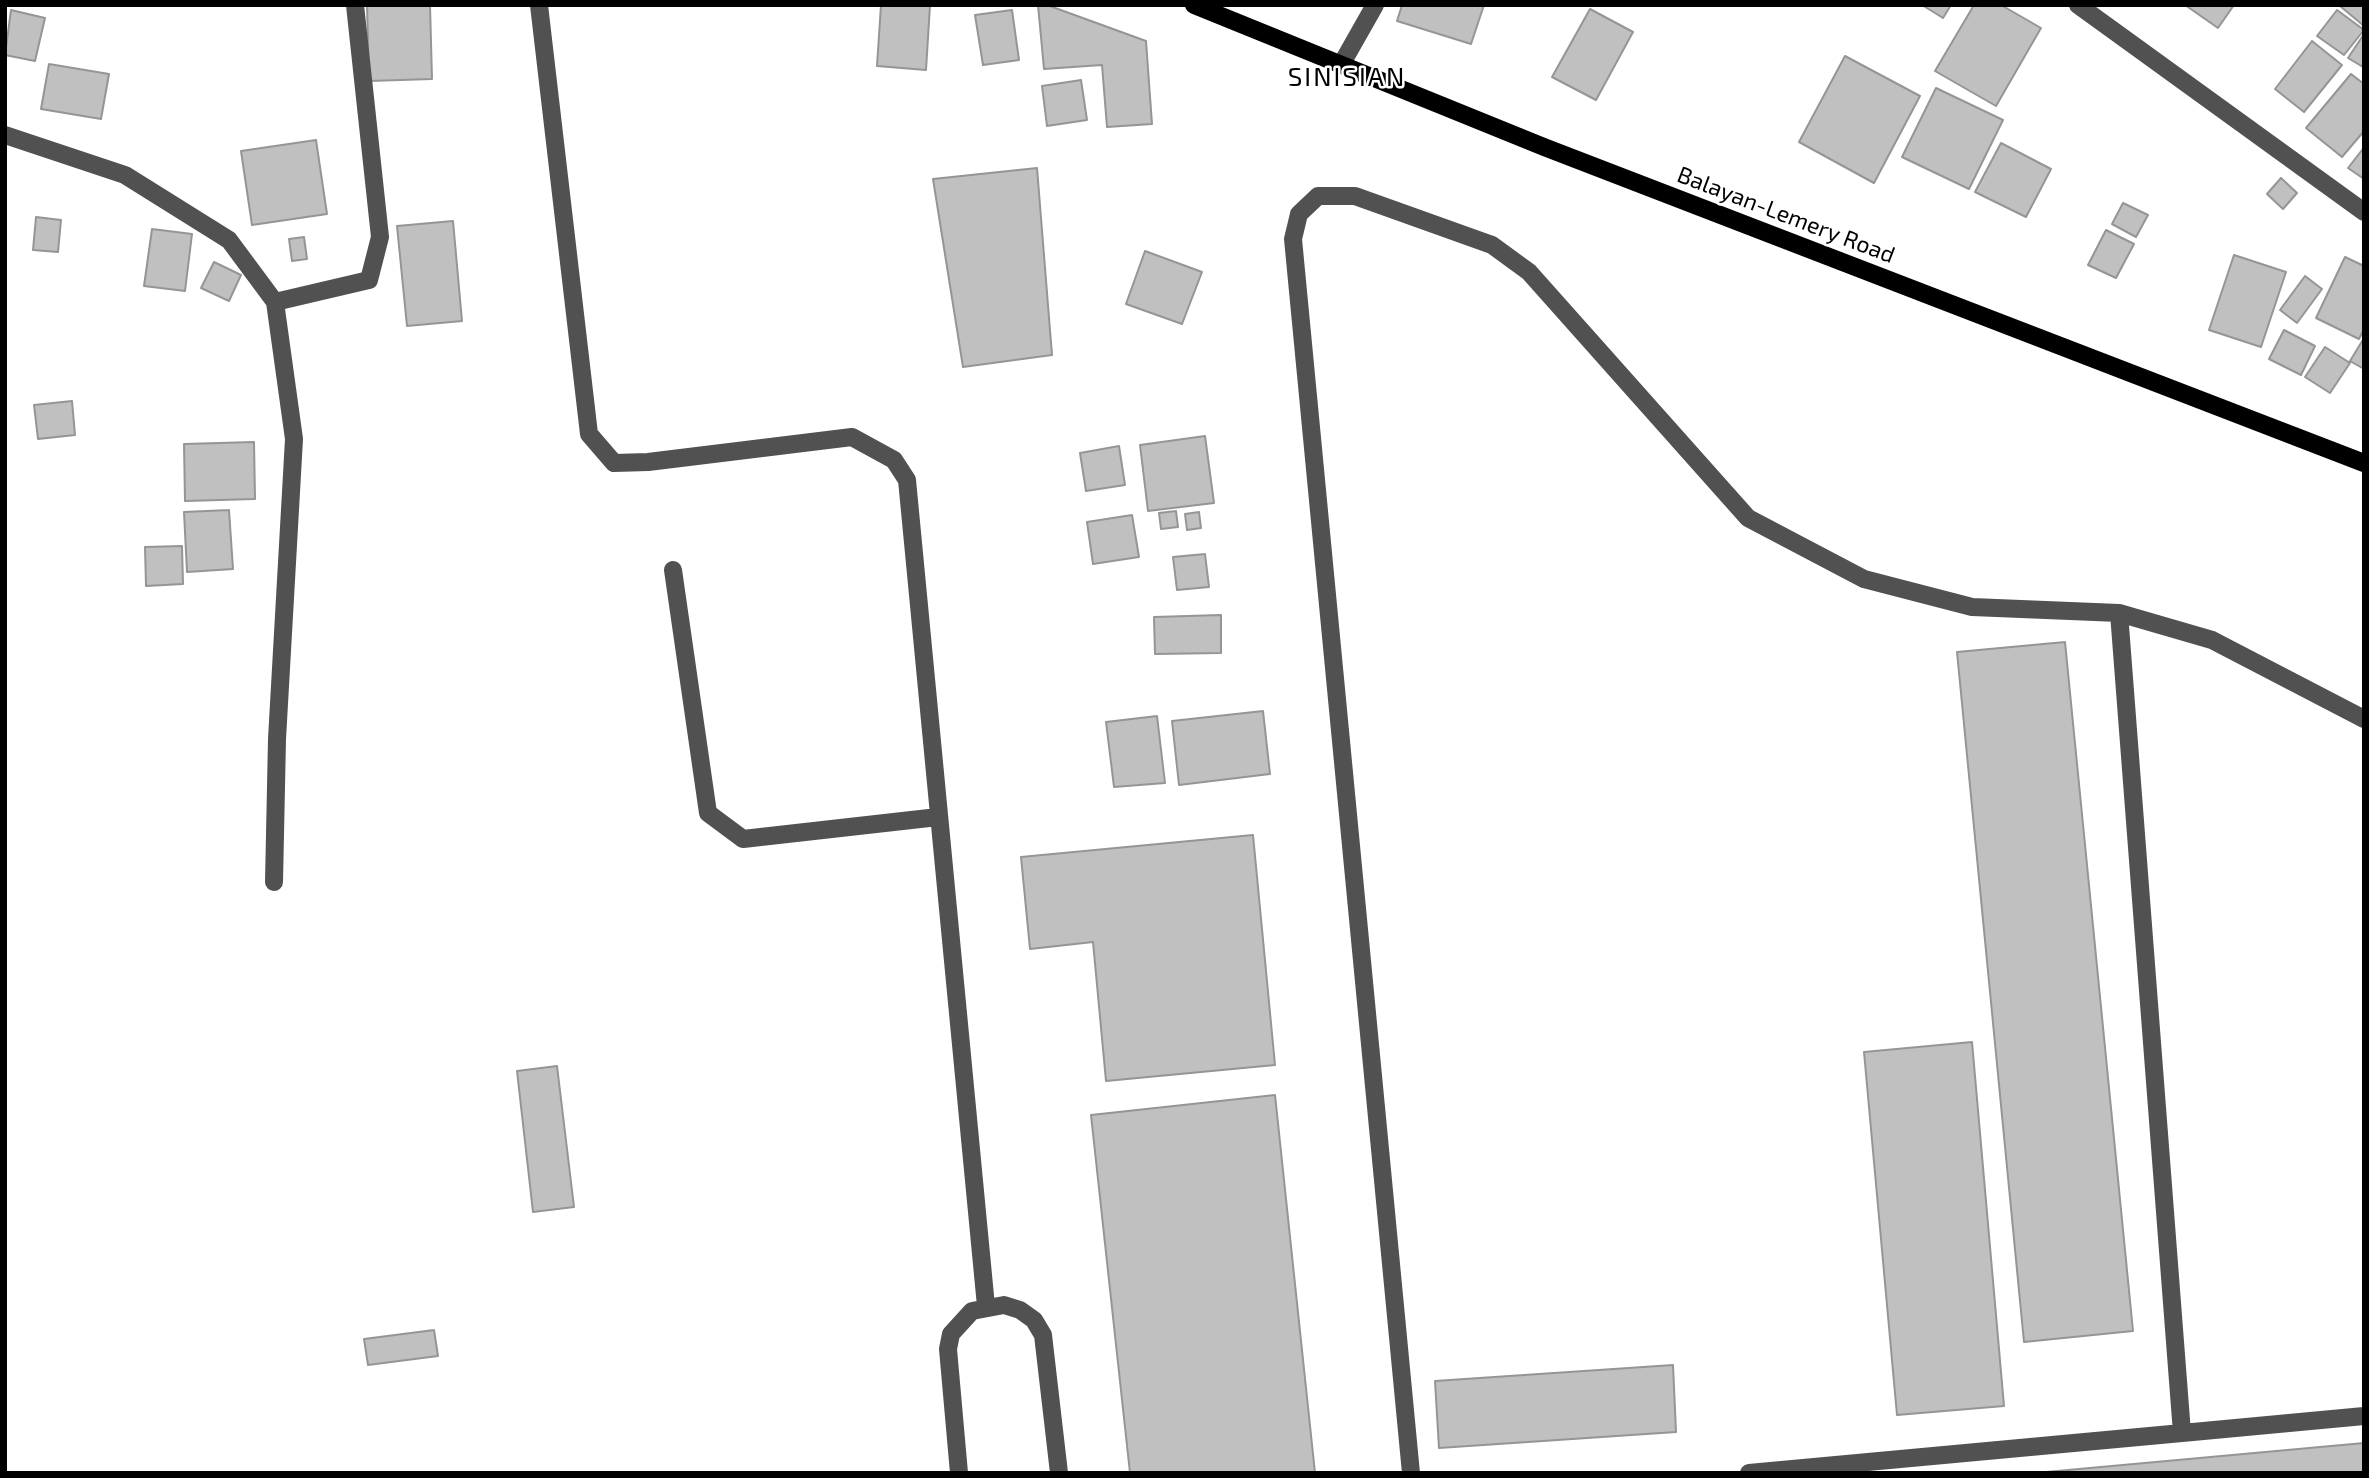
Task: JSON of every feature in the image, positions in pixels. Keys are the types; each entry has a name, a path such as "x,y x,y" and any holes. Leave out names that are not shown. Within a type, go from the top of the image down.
{"main road":[{"name":"Balayan-Lemery Road","path":"1194,5 1544,148 2364,463"}],"street":[{"path":"275,302 369,280 380,237 355,5"},
{"path":"539,5 589,434 614,463 648,462 852,437 894,460 907,480 986,1306"},
{"path":"1341,65 1375,5"},
{"path":"2078,5 2364,212"},
{"path":"5,135 125,175 229,240 275,302 294,439 277,739 274,882"},
{"path":"1411,1473 1293,239 1299,214 1318,197 1355,196 1492,245 1530,272 1748,518 1864,579 1972,607 2119,613 2212,640 2364,719"},
{"path":"673,570 708,813 743,839 938,817"},
{"path":"2119,613 2182,1433"},
{"path":"959,1473 948,1349 951,1334 960,1321 972,1311 1004,1304 1020,1310 1034,1320 1043,1335 1059,1473"},
{"path":"1749,1473 2364,1416"}],"building":[{"path":"367,5 430,5 432,79 369,81"},
{"path":"881,5 930,5 926,70 877,66"},
{"path":"1038,5 1047,5 1146,41 1152,124 1107,127 1102,65 1044,69"},
{"path":"1402,5 1484,5 1471,44 1397,21"},
{"path":"1922,5 1951,5 1943,18"},
{"path":"1974,5 2001,5 2041,28 1996,106 1935,71"},
{"path":"2185,5 2234,5 2218,28"},
{"path":"2340,5 2364,5 2364,26 2340,6"},
{"path":"1590,9 1633,32 1596,100 1552,77"},
{"path":"11,10 45,18 35,61 5,55"},
{"path":"1012,10 1019,60 983,65 975,15"},
{"path":"2337,10 2364,30 2344,55 2317,36"},
{"path":"2364,34 2364,67 2363,67 2348,58"},
{"path":"2312,41 2342,65 2304,112 2275,89"},
{"path":"1845,56 1920,96 1874,183 1799,142"},
{"path":"49,64 109,74 101,119 41,109"},
{"path":"2351,74 2364,84 2364,131 2342,157 2306,128"},
{"path":"1081,80 1087,120 1047,126 1042,86"},
{"path":"1936,88 2003,120 1969,189 1902,157"},
{"path":"316,140 327,214 252,225 241,151"},
{"path":"2001,143 2051,169 2026,217 1975,192"},
{"path":"2362,150 2364,151 2364,179 2348,168"},
{"path":"1037,168 1052,355 963,367 933,179"},
{"path":"2281,178 2297,193 2283,209 2267,194"},
{"path":"2123,203 2148,215 2136,237 2112,224"},
{"path":"36,217 61,220 58,252 33,250"},
{"path":"453,221 462,321 407,326 397,226"},
{"path":"152,229 192,234 185,291 144,286"},
{"path":"2106,230 2134,244 2116,278 2088,265"},
{"path":"304,237 307,259 292,261 289,239"},
{"path":"1145,251 1202,272 1182,324 1126,304"},
{"path":"2234,255 2286,272 2261,347 2209,330"},
{"path":"2345,257 2364,266 2364,329 2359,339 2316,318"},
{"path":"214,262 241,275 229,301 201,288"},
{"path":"2305,276 2322,289 2297,323 2280,310"},
{"path":"2284,330 2315,346 2301,375 2269,359"},
{"path":"2364,338 2364,369 2350,361"},
{"path":"2325,347 2350,363 2330,393 2305,377"},
{"path":"72,401 75,435 38,439 34,405"},
{"path":"1205,436 1214,503 1148,511 1140,445"},
{"path":"254,442 255,499 185,501 184,444"},
{"path":"1119,446 1125,485 1086,491 1080,453"},
{"path":"229,510 233,569 187,572 184,512"},
{"path":"1176,511 1178,527 1161,529 1159,513"},
{"path":"1199,512 1201,528 1187,530 1185,514"},
{"path":"1132,515 1139,557 1093,564 1087,522"},
{"path":"182,546 183,584 146,586 145,547"},
{"path":"1205,554 1209,587 1177,590 1173,557"},
{"path":"1221,615 1221,653 1155,654 1154,617"},
{"path":"2065,642 2133,1331 2024,1342 1957,652"},
{"path":"1263,711 1270,774 1179,785 1172,721"},
{"path":"1157,716 1165,783 1114,787 1106,722"},
{"path":"1253,835 1275,1065 1106,1081 1093,942 1030,949 1021,857"},
{"path":"1972,1042 2004,1406 1897,1415 1864,1052"},
{"path":"557,1066 574,1207 533,1212 517,1071"},
{"path":"1275,1095 1315,1473 1130,1473 1091,1115"},
{"path":"434,1330 438,1356 368,1365 364,1339"},
{"path":"1673,1365 1676,1432 1439,1448 1435,1381"},
{"path":"2364,1443 2364,1473 2035,1473"}],"district":[{"name":"SINISIAN","path":"1347,77"}]}
